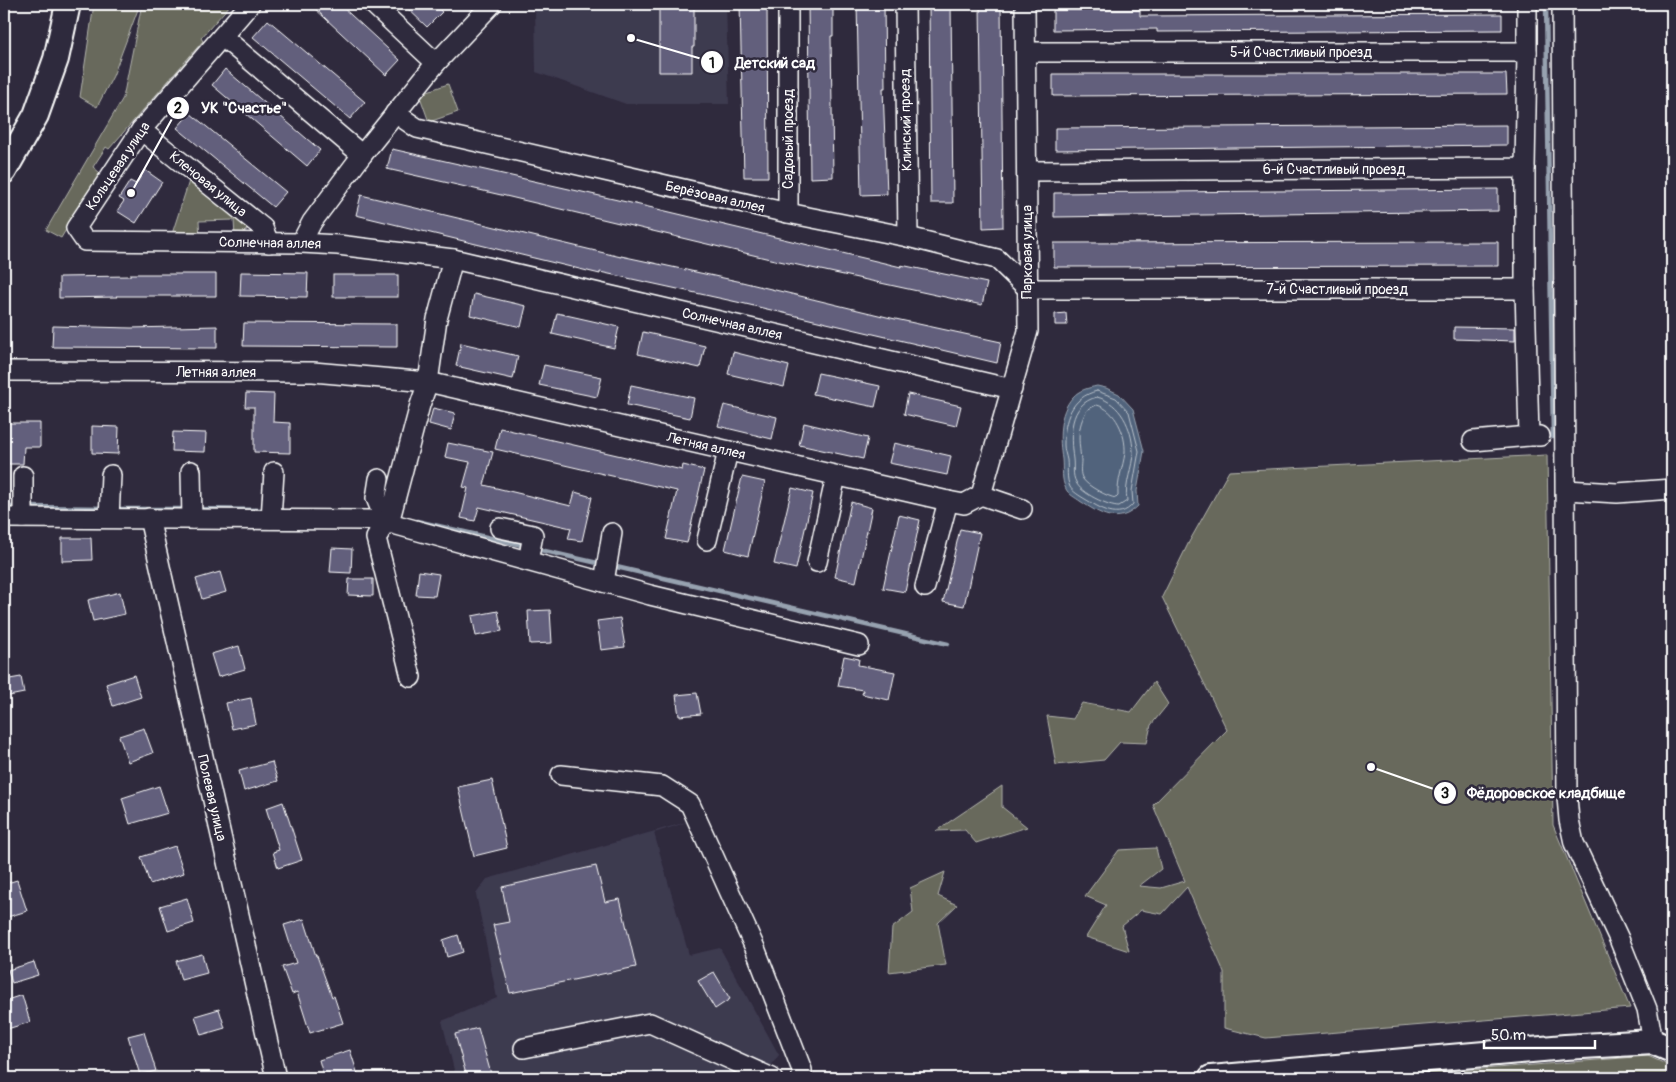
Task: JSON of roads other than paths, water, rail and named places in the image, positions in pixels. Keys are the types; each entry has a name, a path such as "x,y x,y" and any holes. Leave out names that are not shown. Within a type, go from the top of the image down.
{"main road":[{"path":"4,171 36,116 56,59 68,4"},
{"path":"1211,1078 1565,1047 1663,1046"}],"street":[{"name":"Кольцевая улица","path":"85,241 76,228 141,130 250,4"},
{"path":"373,4 436,63"},
{"path":"301,242 312,222 395,113 436,63 492,4"},
{"name":"Садовый проезд","path":"788,4 788,213"},
{"name":"Клинский проезд","path":"905,4 908,237"},
{"name":"Парковая улица","path":"981,495 1028,331 1025,4"},
{"path":"1473,441 1535,436 1525,289 1526,4"},
{"path":"1562,4 1567,797 1569,820 1574,843 1619,939 1663,1046"},
{"path":"223,37 362,155"},
{"name":"5-й Счастливый проезд","path":"1026,52 1527,52"},
{"name":"Берёзовая аллея","path":"395,113 417,128 788,213 908,237 997,259 1028,290"},
{"name":"Кленовая улица","path":"141,130 263,228 269,243"},
{"name":"6-й Счастливый проезд","path":"1027,171 1525,168"},
{"name":"Солнечная аллея","path":"85,241 301,242 453,260 1012,389"},
{"path":"411,678 376,538 394,505 428,382 437,319 453,260"},
{"name":"7-й Счастливый проезд","path":"1028,290 1525,289"},
{"name":"Летняя аллея","path":"4,371 313,372 428,382 948,501 964,504 981,495"},
{"path":"707,540 728,451"},
{"path":"191,471 192,518"},
{"path":"271,520 274,472"},
{"path":"109,518 111,475"},
{"path":"23,518 24,476"},
{"path":"817,562 836,476"},
{"path":"379,479 376,498 386,522"},
{"path":"1566,490 1617,493 1672,489"},
{"path":"981,495 1022,508"},
{"path":"925,587 948,501"},
{"path":"4,518 192,518 368,520 386,522 650,595 859,645"},
{"name":"Полевая улица","path":"149,518 276,1078"},
{"path":"500,528 533,535 528,561"},
{"path":"604,582 612,533"},
{"path":"561,775 662,786 690,804 755,948 802,1070 802,1078"},
{"path":"524,1048 650,1023 772,1078"}],"water":[{"path":"1097,386 1119,394 1133,409 1144,451 1137,491 1138,506 1131,512 1116,517 1102,514 1080,501 1070,494 1063,482 1060,444 1062,419 1068,403 1075,395"}],"waterway":[{"path":"1546,4 1553,437"},
{"path":"4,507 17,507"},
{"path":"28,507 105,508"},
{"path":"115,509 187,509"},
{"path":"195,509 267,510"},
{"path":"417,521 526,546"},
{"path":"536,549 602,564"},
{"path":"612,566 948,644"}],"place":[{"name":"Детский сад","path":"631,38"},
{"name":"УК \"Счастье\"","path":"131,193"},
{"name":"Фёдоровское кладбище","path":"1371,767"}]}
